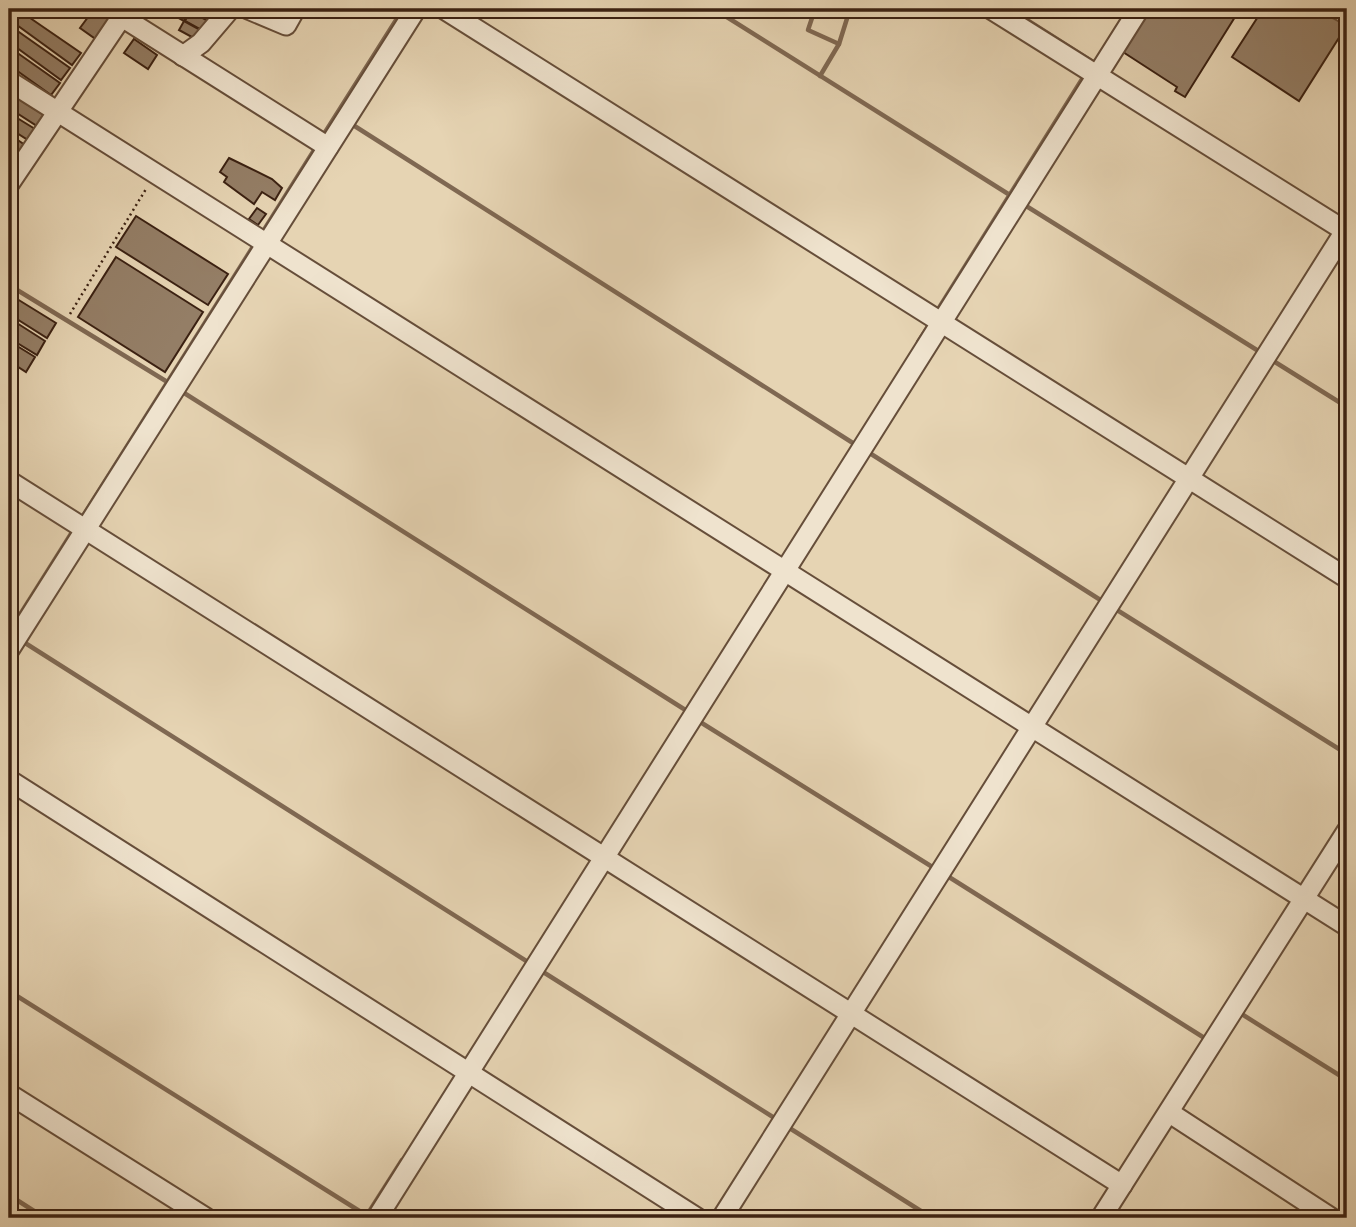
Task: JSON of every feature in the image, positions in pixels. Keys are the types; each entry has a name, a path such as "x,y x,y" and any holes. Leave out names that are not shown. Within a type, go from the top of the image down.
{"street":[{"path":"183,56 201,43 230,9"},
{"path":"248,9 286,25 295,9"},
{"path":"9,650 416,9"},
{"path":"444,9 1347,578"},
{"path":"722,1218 1347,231 991,9"},
{"path":"377,1218 1139,9"},
{"path":"1338,9 1347,15"},
{"path":"9,184 124,13 183,56 328,148"},
{"path":"9,81 1347,926"},
{"path":"9,481 1122,1185"},
{"path":"9,780 697,1218"},
{"path":"1101,1218 1347,831"},
{"path":"9,1094 206,1218"},
{"path":"1170,1113 1331,1218"}],"path":[{"path":"70,314 155,174"}],"building":[{"path":"17,9 81,53 72,65 10,20"},
{"path":"94,9 101,9 113,18 97,40 80,28"},
{"path":"163,9 186,9 189,11 184,21"},
{"path":"1151,9 1240,9 1185,97 1175,91 1177,87 1123,52"},
{"path":"1263,9 1322,9 1347,25 1299,101 1232,57"},
{"path":"190,11 210,22 205,32 185,21"},
{"path":"184,21 204,32 199,41 179,30"},
{"path":"9,25 70,68 61,80 9,42"},
{"path":"134,39 157,55 148,69 124,53"},
{"path":"9,47 60,83 51,95 9,65"},
{"path":"9,93 44,115 37,126 9,108"},
{"path":"9,113 35,129 28,140 9,128"},
{"path":"9,134 25,145 19,156 9,149"},
{"path":"229,158 272,179 282,188 275,200 262,192 254,204 224,182 227,177 220,172"},
{"path":"257,208 266,214 258,225 249,219"},
{"path":"136,216 228,274 208,305 116,247"},
{"path":"116,257 203,312 165,372 78,317"},
{"path":"9,294 56,323 47,338 9,314"},
{"path":"9,318 45,341 37,355 9,338"},
{"path":"9,341 35,357 26,372 9,361"}],"waterway":[{"path":"322,137 403,9"},
{"path":"714,9 1013,197"},
{"path":"815,9 808,30 839,44"},
{"path":"820,76 839,44 850,9"},
{"path":"1010,9 1096,64"},
{"path":"937,311 1084,76"},
{"path":"353,125 856,445"},
{"path":"262,233 316,147"},
{"path":"1023,204 1260,352"},
{"path":"81,519 254,245"},
{"path":"9,285 169,383"},
{"path":"918,342 929,325"},
{"path":"1275,362 1347,407"},
{"path":"181,391 687,711"},
{"path":"868,452 1102,601"},
{"path":"9,632 74,529"},
{"path":"1117,610 1347,754"},
{"path":"22,641 531,964"},
{"path":"697,720 934,868"},
{"path":"949,877 1206,1039"},
{"path":"540,970 776,1119"},
{"path":"9,991 369,1217"},
{"path":"1240,1013 1347,1080"},
{"path":"791,1129 932,1218"},
{"path":"365,1218 402,1160"},
{"path":"9,1195 45,1218"}]}
